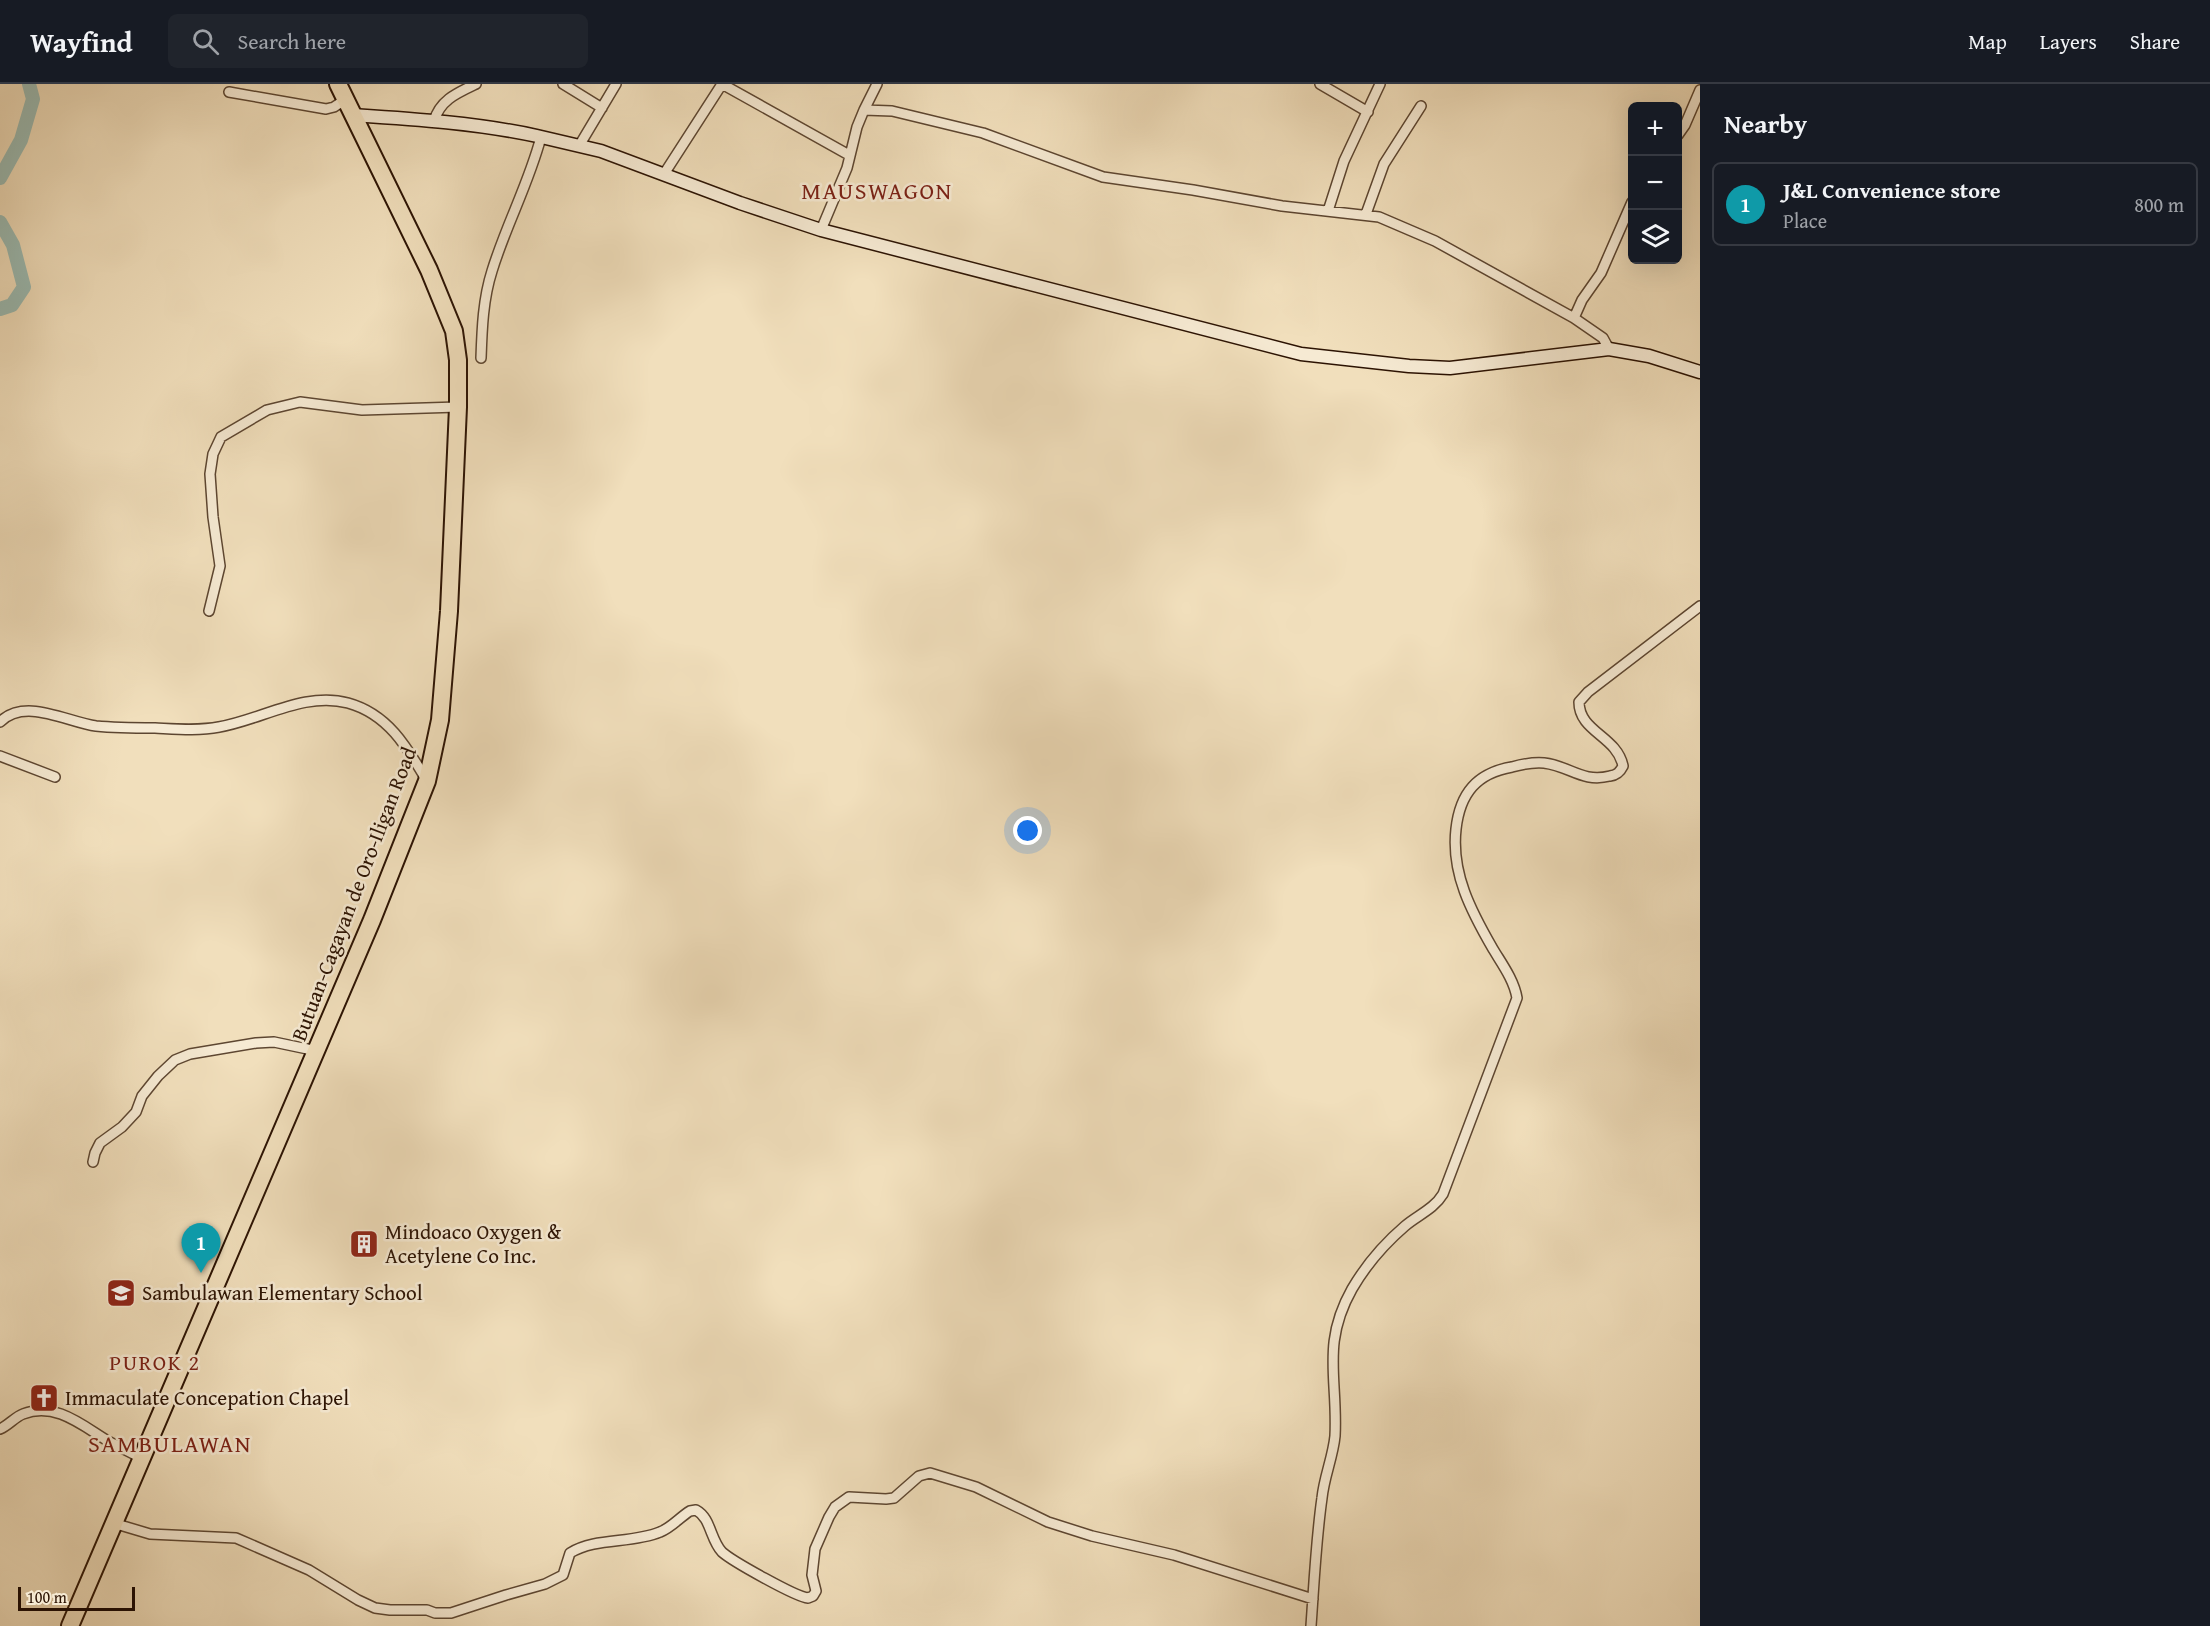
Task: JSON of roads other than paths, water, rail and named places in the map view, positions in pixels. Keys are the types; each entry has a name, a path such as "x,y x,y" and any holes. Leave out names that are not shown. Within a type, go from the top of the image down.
{"highway":[{"name":"Butuan-Cagayan de Oro-Iligan Road","path":"70,1626 317,1051 427,781 435,749 444,696 458,406 458,360 454,331 429,270 342,92"}],"street":[{"path":"434,121 442,103 476,84"},
{"path":"563,84 602,108"},
{"path":"579,146 616,84"},
{"path":"664,174 722,84 849,155"},
{"path":"821,230 847,168 857,127 877,84"},
{"path":"1320,84 1368,112"},
{"path":"1328,211 1344,161 1380,84"},
{"path":"1682,127 1700,90"},
{"path":"229,92 326,109 334,107 342,92"},
{"path":"1366,214 1384,164 1421,106"},
{"path":"864,110 892,111 983,133 1102,177 1282,206 1366,214 1392,221 1435,241 1574,318 1603,338 1609,349"},
{"path":"353,115 434,121 541,137 579,146 821,230 1218,334 1320,357 1450,368 1609,349 1649,356 1700,372"},
{"path":"481,358 482,327 492,271 508,223 528,180 541,137"},
{"path":"1574,318 1582,300 1601,273 1629,210"},
{"path":"209,611 220,566 210,474 213,454 221,437 267,411 300,402 362,410 458,406"},
{"path":"1311,1626 1321,1500 1335,1436 1332,1365 1337,1322 1341,1310 1369,1263 1402,1229 1434,1207 1443,1194 1517,998 1510,978 1463,891 1457,872 1456,827 1464,799 1474,784 1485,775 1500,769 1529,763 1556,765 1586,778 1596,779 1621,772 1623,766 1619,752 1582,717 1580,702 1588,692 1700,606"},
{"path":"0,722 12,713 21,711 46,714 96,726 205,729 238,723 314,701 342,701 369,710 389,725 411,753 427,781"},
{"path":"0,756 56,777"},
{"path":"93,1162 100,1143 122,1127 136,1112 142,1096 175,1060 190,1054 256,1042 274,1042 317,1051"},
{"path":"0,1429 22,1414 36,1411 68,1415 141,1458"},
{"path":"113,1523 150,1534 236,1538 309,1570 375,1608 452,1613 484,1601 545,1584 563,1575 570,1553 577,1549 628,1541 662,1532 690,1510 696,1510 706,1519 710,1532 723,1552 784,1589 808,1598 816,1592 812,1575 815,1549 836,1507 849,1497 894,1498 919,1476 930,1473 976,1487 1048,1522 1092,1536 1174,1555 1243,1579 1312,1599"}],"waterway":[{"path":"0,178 21,140 33,99 29,84"},
{"path":"0,222 13,245 24,287 12,305 0,309"}],"place":[{"name":"Mindoaco Oxygen & Acetylene Co Inc.","path":"364,1244"},
{"name":"J&L Convenience store","path":"201,1273"},
{"name":"Sambulawan Elementary School","path":"121,1293"},
{"name":"Immaculate Concepation Chapel","path":"44,1398"}],"district":[{"name":"MAUSWAGON","path":"877,191"},
{"name":"PUROK 2","path":"155,1362"},
{"name":"SAMBULAWAN","path":"170,1444"}]}
